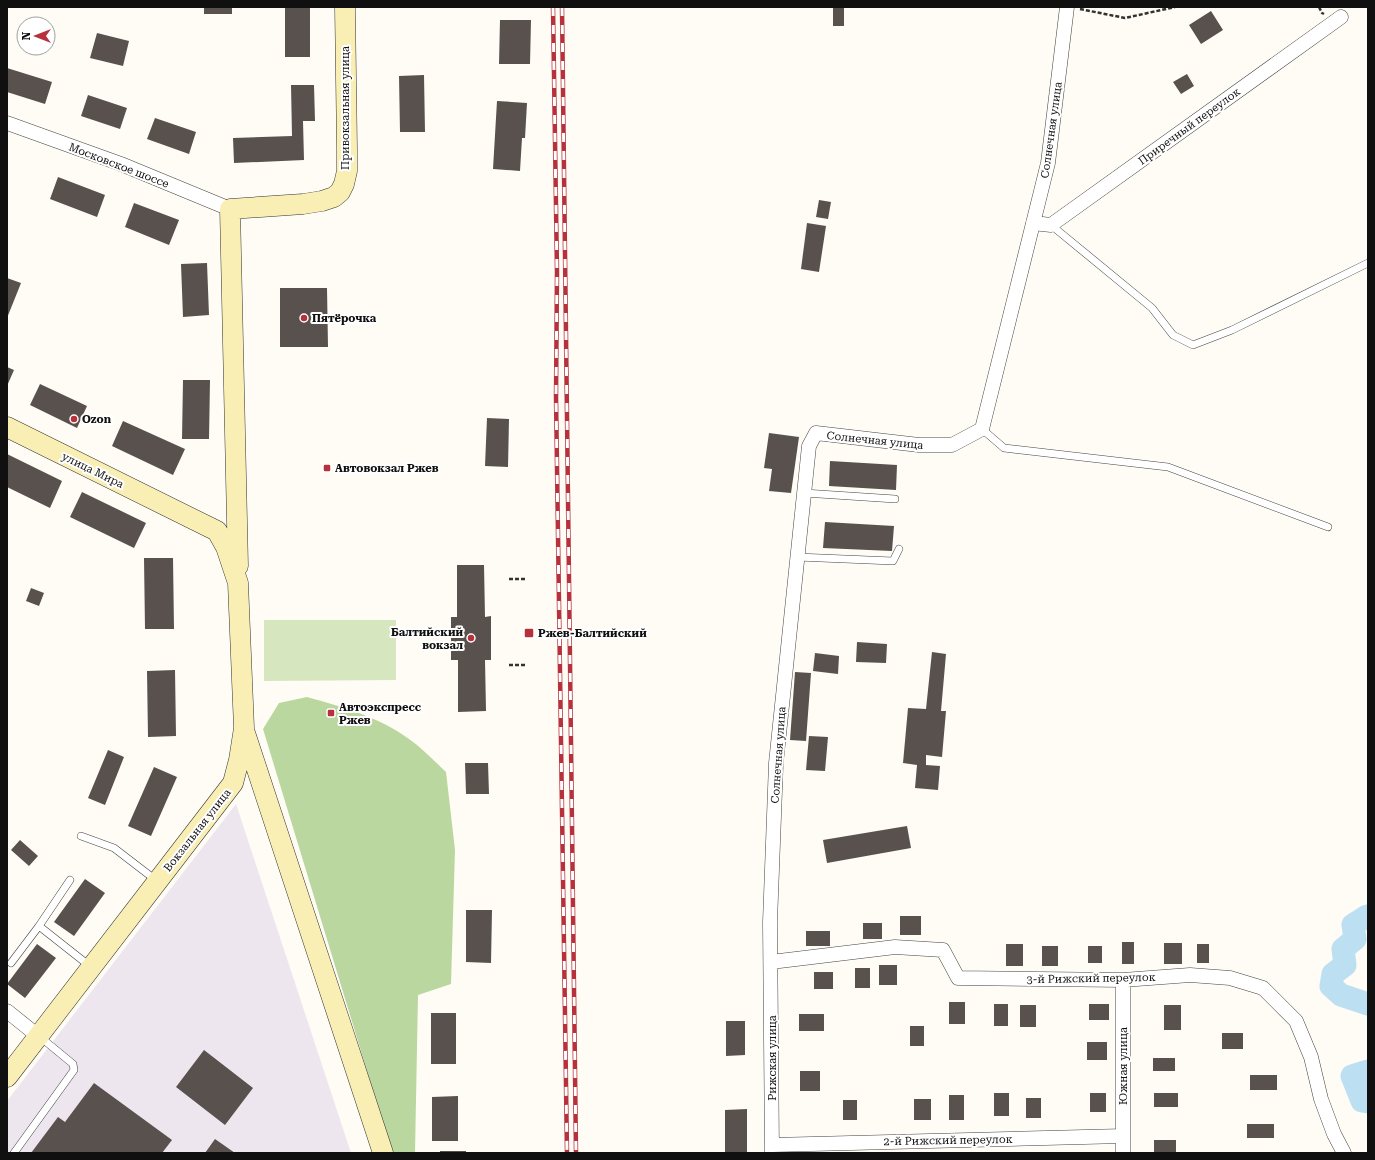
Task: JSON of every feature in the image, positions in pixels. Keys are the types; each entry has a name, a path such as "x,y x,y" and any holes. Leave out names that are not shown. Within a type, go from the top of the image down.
{"street":[{"name":"Привокзальная улица","path":"230,209 303,204 322,201 334,197 340,192 344,184 347,171 348,149 345,7"},
{"name":"Солнечная улица","path":"771,962 771,914 776,763 809,446 816,433 919,445 952,445 982,429 1048,163 1067,7"},
{"name":"Приречный переулок","path":"1051,225 1341,17"},
{"name":"Московское шоссе","path":"7,123 121,164 230,209"},
{"path":"230,209 238,583"},
{"path":"1033,222 1051,225"},
{"name":"улица Мира","path":"7,427 179,512"},
{"path":"179,512 214,522 220,522 226,519 231,513 236,502"},
{"name":"Вокзальная улица","path":"7,1077 233,783 239,760 244,728 238,583 226,547 217,531 179,512"},
{"path":"244,728 383,1153"},
{"name":"3-й Рижский переулок","path":"771,962 895,946 943,950 958,978 1123,980 1190,975 1230,978 1263,988 1296,1021 1311,1057 1321,1099 1334,1134 1344,1153"},
{"name":"Рижская улица","path":"771,962 772,1149"},
{"name":"Южная улица","path":"1123,980 1123,1153"},
{"path":"7,1011 38,1036"},
{"name":"2-й Рижский переулок","path":"772,1149 1123,1136"}],"lane":[{"path":"1051,225 1152,308 1173,335 1193,345 1232,330 1368,263"},
{"path":"982,429 1004,448 1168,467 1328,527"},
{"path":"804,493 895,498"},
{"path":"797,557 893,561 898,549"},
{"path":"81,836 114,848 157,881"},
{"path":"12,963 70,880"},
{"path":"39,926 91,968"},
{"path":"14,1153 74,1070 73,1064 38,1036"}],"path":[{"path":"1072,7 1125,18 1175,7"},
{"path":"509,579 525,579"},
{"path":"509,665 525,665"}],"shaded area":[{"path":"236,804 351,1153 7,1153 7,1101"}],"green space":[{"path":"264,620 396,620 396,680 264,681"},
{"path":"307,697 347,709 373,719 397,731 423,750 446,772 455,850 451,984 418,995 415,1153 392,1153 263,729 279,703"}],"building":[{"path":"204,7 232,7 232,14 204,14"},
{"path":"285,7 310,7 310,57 285,57"},
{"path":"833,7 844,7 844,26 833,26"},
{"path":"1211,11 1223,30 1201,44 1189,25"},
{"path":"500,20 531,20 530,64 499,64"},
{"path":"97,33 129,41 123,66 90,58"},
{"path":"7,68 52,82 45,104 7,92"},
{"path":"1187,74 1194,86 1181,94 1173,82"},
{"path":"424,75 425,132 400,132 399,76"},
{"path":"291,85 314,85 315,121 303,121 304,160 234,163 233,138 292,136"},
{"path":"88,95 127,108 120,129 81,116"},
{"path":"497,101 527,103 525,138 522,138 520,171 493,169"},
{"path":"155,118 196,132 189,154 147,139"},
{"path":"58,177 105,195 97,217 50,199"},
{"path":"819,200 831,202 828,219 816,217"},
{"path":"134,203 179,220 169,245 125,227"},
{"path":"807,223 826,226 819,272 801,269"},
{"path":"207,263 209,315 183,317 181,264"},
{"path":"7,278 21,283 7,318"},
{"name":"Пятёрочка","path":"280,288 327,288 328,347 280,347"},
{"path":"7,367 14,370 7,386"},
{"path":"183,380 210,380 209,439 182,439"},
{"path":"40,384 87,406 77,428 30,405"},
{"path":"487,418 509,419 508,467 485,466"},
{"path":"123,421 185,449 173,475 112,446"},
{"path":"769,433 799,437 791,493 769,491 772,469 764,468"},
{"path":"7,454 62,481 50,508 7,487"},
{"path":"830,461 897,465 896,490 829,486"},
{"path":"82,492 146,523 134,548 70,517"},
{"path":"825,522 894,526 892,551 823,548"},
{"path":"144,558 173,558 174,629 145,629"},
{"name":"Балтийский вокзал","path":"457,565 484,565 485,617 491,616 491,660 485,660 486,711 458,712 458,660 451,660 451,617 457,617"},
{"path":"31,588 44,593 39,606 26,601"},
{"path":"857,642 887,644 886,663 856,662"},
{"path":"932,652 946,654 941,711 946,711 942,757 926,755 926,765 940,766 938,790 915,788 917,765 903,763 908,708 926,709"},
{"path":"815,653 839,656 838,674 813,671"},
{"path":"175,670 176,736 148,737 147,671"},
{"path":"795,672 811,673 806,741 790,740"},
{"path":"809,736 828,737 825,771 806,770"},
{"path":"108,750 124,757 105,805 88,798"},
{"path":"465,763 488,763 489,794 466,794"},
{"path":"154,767 177,777 151,836 128,826"},
{"path":"907,826 911,848 827,863 823,840"},
{"path":"20,840 38,856 29,866 11,850"},
{"path":"85,879 105,893 74,936 54,922"},
{"path":"466,910 492,910 491,963 466,962"},
{"path":"900,916 921,916 921,935 900,935"},
{"path":"863,923 882,923 882,939 863,939"},
{"path":"806,931 830,931 830,946 806,946"},
{"path":"1122,942 1134,942 1134,964 1122,964"},
{"path":"1164,943 1182,943 1182,964 1164,964"},
{"path":"37,944 56,958 25,998 7,984"},
{"path":"1006,944 1023,944 1023,966 1006,966"},
{"path":"1197,944 1209,944 1209,963 1197,963"},
{"path":"1042,946 1058,946 1058,966 1042,966"},
{"path":"1088,946 1102,946 1102,963 1088,963"},
{"path":"879,965 897,965 897,985 879,985"},
{"path":"855,968 870,968 870,988 855,988"},
{"path":"814,972 833,972 833,989 814,989"},
{"path":"949,1002 965,1002 965,1024 949,1024"},
{"path":"994,1004 1008,1004 1008,1026 994,1026"},
{"path":"1089,1004 1109,1004 1109,1020 1089,1020"},
{"path":"1020,1005 1036,1005 1036,1027 1020,1027"},
{"path":"1164,1005 1181,1005 1181,1030 1164,1030"},
{"path":"431,1013 456,1013 456,1064 431,1064"},
{"path":"799,1014 824,1014 824,1031 799,1031"},
{"path":"726,1021 745,1021 745,1055 726,1056"},
{"path":"910,1026 924,1026 924,1046 910,1046"},
{"path":"1222,1033 1243,1033 1243,1049 1222,1049"},
{"path":"1087,1042 1107,1042 1107,1060 1087,1060"},
{"path":"204,1050 253,1088 225,1125 176,1087"},
{"path":"1153,1058 1175,1058 1175,1071 1153,1071"},
{"path":"800,1071 820,1071 820,1091 800,1091"},
{"path":"1250,1075 1277,1075 1277,1090 1250,1090"},
{"path":"94,1083 172,1140 162,1153 31,1153 58,1117 65,1122"},
{"path":"994,1093 1009,1093 1009,1116 994,1116"},
{"path":"1090,1093 1106,1093 1106,1112 1090,1112"},
{"path":"1154,1093 1178,1093 1178,1107 1154,1107"},
{"path":"949,1095 964,1095 964,1120 949,1120"},
{"path":"458,1096 458,1141 432,1141 432,1097"},
{"path":"1026,1098 1041,1098 1041,1118 1026,1118"},
{"path":"914,1099 931,1099 931,1120 914,1120"},
{"path":"843,1100 857,1100 857,1120 843,1120"},
{"path":"747,1109 747,1153 725,1153 725,1110"},
{"path":"1247,1124 1274,1124 1274,1138 1247,1138"},
{"path":"215,1139 235,1153 205,1153"},
{"path":"1154,1140 1176,1140 1176,1153 1154,1153"},
{"path":"440,1151 466,1151 466,1153 440,1153"}],"waterway":[{"path":"1368,917 1367,916 1353,925 1355,939 1343,949 1345,965 1333,974 1331,986 1341,995 1368,1004"},
{"path":"1368,1071 1352,1076 1362,1101 1368,1102"}],"railway":[{"path":"553,7 557,272 556,397 567,1153"},
{"path":"562,7 576,1153"}],"place":[{"name":"Пятёрочка","path":"304,318"},
{"name":"Ozon","path":"74,419"},
{"name":"Автовокзал Ржев","path":"327,468"},
{"name":"Ржев-Балтийский","path":"529,633"},
{"name":"Балтийский вокзал","path":"471,638"},
{"name":"Автоэкспресс Ржев","path":"331,713"}]}
